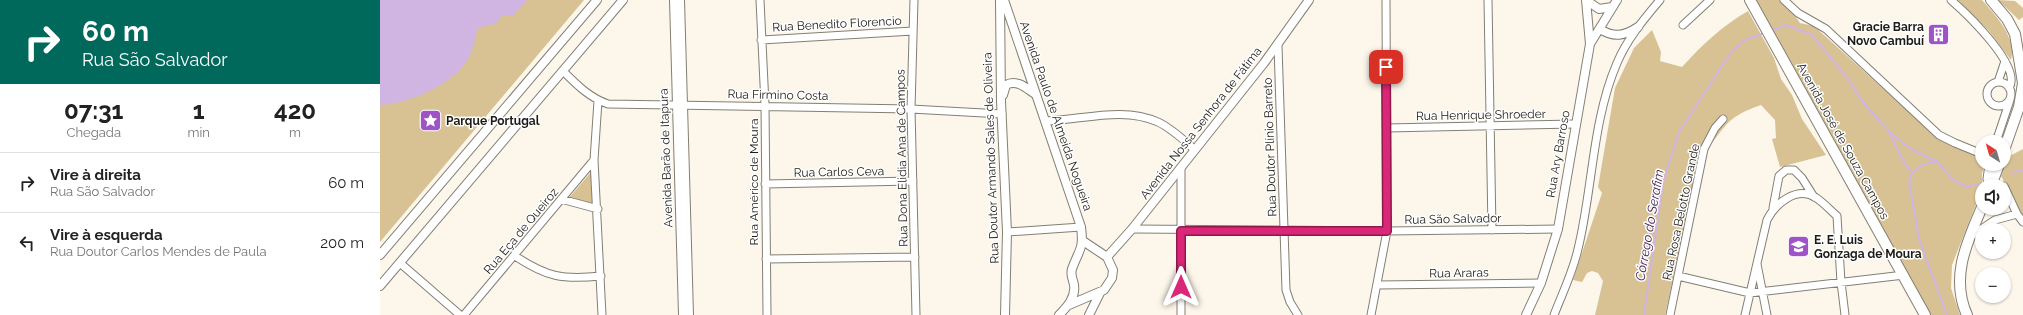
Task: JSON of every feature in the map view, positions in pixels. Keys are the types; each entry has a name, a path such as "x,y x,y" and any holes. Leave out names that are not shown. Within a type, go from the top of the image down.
{"highway":[{"name":"Avenida José de Souza Campos","path":"1750,0 1778,53 1904,275 1925,315"},
{"path":"1991,0 2007,20 2015,34 2023,83 2019,106 2009,135"},
{"path":"1967,315 1960,295 1959,279 1961,261 1979,215"}],"main road":[{"path":"380,255 597,0"},
{"path":"381,285 564,72 623,0"},
{"name":"Avenida Barão de Itapura","path":"674,0 689,315"},
{"name":"Avenida Barão de Itapura","path":"680,0 683,315"},
{"name":"Rua Doutor Armando Sales de Oliveira","path":"1000,0 1001,101 1007,232 1005,315"},
{"name":"Avenida Paulo de Almeida Nogueira","path":"1004,0 1035,94 1046,121 1080,227 1083,241"},
{"name":"Avenida Nossa Senhora de Fátima","path":"1107,257 1132,229 1278,46 1309,0"},
{"path":"1586,0 1599,9 1615,3"},
{"path":"1586,0 1590,44"},
{"name":"Rua Ary Barroso","path":"1526,315 1541,283 1558,229 1590,44 1615,3"},
{"path":"1600,29 1618,36 1628,34 1638,27"},
{"path":"1001,101 1006,85 1011,83 1017,83 1035,94"},
{"path":"1069,305 1074,286 1072,270 1082,251 1083,241 1107,257 1111,263 1112,278 1109,285 1100,293 1089,315"},
{"path":"1059,315 1069,305 1083,298 1100,293"}],"street":[{"name":"Rua Américo de Moura","path":"760,0 765,105 767,315"},
{"name":"Rua Dona Elidia Ana de Campos","path":"914,0 911,109 916,315"},
{"path":"1371,315 1387,231 1386,0"},
{"path":"1488,0 1492,126 1492,230"},
{"path":"1554,315 1578,250 1608,85 1618,61 1638,27 1660,0"},
{"path":"1683,25 1710,0"},
{"path":"1784,0 1798,13 1826,29 1939,135 1975,151"},
{"path":"1951,0 1978,24 2000,51 2013,75 2013,80 2009,88"},
{"name":"Rua Benedito Florencio","path":"762,40 913,31"},
{"name":"Rua Doutor Plínio Barreto","path":"1278,46 1286,290 1290,302 1298,315"},
{"path":"2010,100 2002,106 1992,104 1987,98 1989,87 1998,82 2007,63 2018,51"},
{"name":"Rua Firmino Costa","path":"564,72 598,101 608,104 765,105 911,109 1002,114"},
{"path":"1998,82 2009,88 2011,96 1999,135"},
{"path":"598,101 594,160 598,209 602,315"},
{"path":"2002,106 2003,123"},
{"path":"1046,121 1120,114 1148,118 1160,122 1195,150"},
{"name":"Rua Rosa Belotto Grande","path":"1670,315 1704,149 1715,128 1723,119"},
{"name":"Rua Henrique Shroeder","path":"1387,128 1575,124"},
{"name":"Rua Eça de Queiroz","path":"464,315 594,160"},
{"path":"1181,168 1181,315"},
{"path":"1745,315 1766,220 1773,208 1780,176 1786,170 1794,170 1802,178 1814,197 1837,216 1841,282 1845,315"},
{"name":"Rua Carlos Ceva","path":"765,184 913,181"},
{"path":"1773,208 1792,196 1804,194 1814,197"},
{"path":"561,199 598,209"},
{"path":"2011,201 2017,214 2023,222"},
{"path":"1970,236 1995,220 2017,214"},
{"path":"1007,232 1080,227"},
{"name":"Rua São Salvador","path":"1132,229 1181,231 1387,231 1558,229"},
{"path":"515,256 542,272 560,278 600,276"},
{"path":"766,259 915,257"},
{"path":"1757,262 1768,315"},
{"path":"400,263 460,315"},
{"path":"1678,276 1750,293 1904,275"},
{"name":"Rua Araras","path":"1377,285 1541,283"}],"shaded area":[{"name":"Parque Portugal","path":"380,0 584,0 380,242"},
{"path":"380,0 527,0 513,16 502,15 496,24 487,25 477,29 474,44 468,59 452,77 416,97 391,104 380,105"},
{"path":"1752,0 1784,0 1800,23 1814,26 1930,131 1957,148 1975,155 1975,171 1983,171 1982,179 1975,179 1975,207 1952,265 1951,288 1960,315 1927,315"},
{"path":"1958,0 1982,0 1999,20 2008,36 2012,52 2011,60 1989,31"},
{"path":"1998,0 2015,1 2023,8 2023,17 2019,20"},
{"path":"1748,11 1774,58 1781,79 1792,95 1802,119 1826,155 1780,167 1772,139 1776,138 1775,120 1761,105 1733,118 1713,141 1701,151 1665,315 1595,315 1603,281 1598,273 1592,271 1587,273 1582,282 1573,280 1602,193 1598,187 1615,88 1634,48 1652,30 1661,52 1660,61 1682,67 1713,36"},
{"path":"2023,149 2023,216 2011,194 2011,179 2003,179 2001,176 2002,171 2011,171 2011,155"},
{"path":"591,172 593,205 568,199"}],"waterway":[{"name":"Córrego do Serafim","path":"1770,31 1786,25 1812,35 1849,80 1859,97 1892,134 1911,149 1938,162 1952,179 1967,187 1975,185"},
{"name":"Córrego do Serafim","path":"1644,315 1663,182 1679,132 1731,52 1745,40 1764,33"},
{"name":"Córrego do Serafim","path":"1889,133 1902,158 1911,171"},
{"path":"1937,162 1924,164 1912,172 1909,181 1919,239 1947,315"},
{"path":"2012,173 2023,170"}],"place":[{"name":"Gracie Barra Novo Cambuí","path":"1939,34"},
{"name":"Parque Portugal","path":"431,121"},
{"name":"E. E. Luis Gonzaga de Moura","path":"1798,247"}],"route":[{"path":"1181,287 1181,231 1387,231 1386,67"}]}
